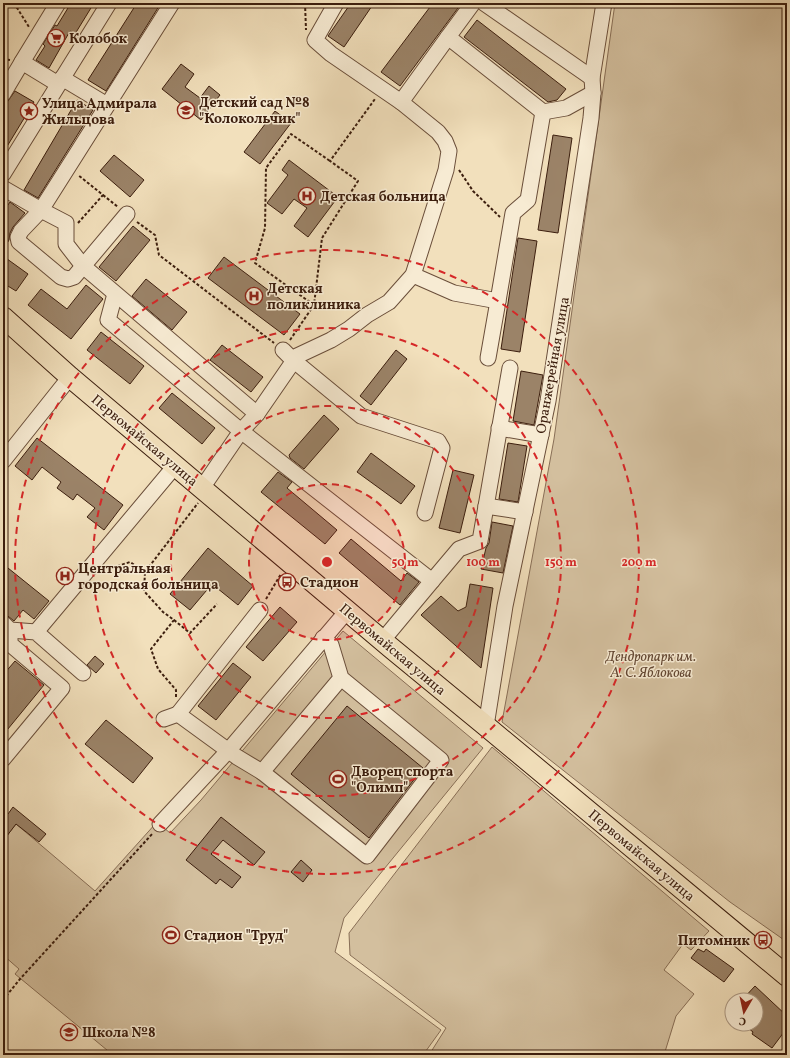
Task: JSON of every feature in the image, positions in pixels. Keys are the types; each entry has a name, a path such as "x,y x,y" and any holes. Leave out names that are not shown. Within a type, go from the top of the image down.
{"main road":[{"name":"Первомайская улица","path":"3,317 70,377 175,466 200,495 283,557 787,976"}],"street":[{"path":"3,94 58,3"},
{"path":"3,174 109,3"},
{"path":"127,214 74,277 68,279 61,277 19,242 18,237 21,231 41,210 172,3"},
{"path":"288,355 297,356 337,337 367,315 389,302 413,275 446,170 449,151 445,141 438,132 401,102 331,54 315,40 336,3"},
{"path":"401,102 473,3"},
{"path":"448,37 543,112 566,108 593,85 484,3"},
{"name":"Оранжерейная улица","path":"486,726 505,606 551,386 591,118 593,85 604,3"},
{"path":"22,62 107,105"},
{"path":"488,358 513,213 528,200 543,112"},
{"path":"3,188 66,223 66,244 83,266 257,414"},
{"path":"413,275 454,293 498,301"},
{"path":"115,294 108,320 241,431 432,580"},
{"path":"200,495 241,431 257,414 288,355"},
{"path":"288,355 361,416 438,441 442,448 425,513"},
{"path":"382,640 459,549 480,541 510,368"},
{"path":"3,461 70,377"},
{"path":"499,428 541,435"},
{"path":"36,632 175,466"},
{"path":"486,506 525,512"},
{"path":"260,610 171,717 262,772 367,856 441,760 341,678 331,645 323,638"},
{"path":"160,824 228,751 347,611"},
{"path":"3,759 62,688 10,644 5,631 36,632 83,673"},
{"path":"262,772 341,678"}],"path":[{"path":"14,3 36,38"},
{"path":"330,161 377,96"},
{"path":"103,195 155,235 159,255 288,355 314,305 322,238 358,182 291,134 266,168 264,228 255,263 314,305"},
{"path":"200,495 145,572 144,591 163,612 190,633 217,604"},
{"path":"260,610 282,572 283,557"},
{"path":"102,571 130,562 145,572"},
{"path":"171,717 176,690 158,669 151,649 174,620"},
{"path":"3,1000 20,979 160,824"}],"green space":[{"name":"Дендропарк им. А. С. Яблокова","path":"615,3 787,3 787,942 730,902 502,722 554,439"},
{"name":"Стадион \"Труд\"","path":"343,631 483,748 344,918 335,952 441,1030 423,1055 113,1055 15,974 19,969 3,955 3,841 16,824 95,891 157,822 170,833 201,800"},
{"path":"492,747 709,931 691,950 683,944 664,970 694,994 676,1016 664,1055 429,1055 446,1028 350,955 349,933"}],"building":[{"path":"71,3 94,3 75,34 70,31 49,68 36,60 45,46 43,44 55,25 57,26"},
{"path":"137,3 161,3 106,91 88,80"},
{"path":"351,3 374,3 344,47 328,36"},
{"path":"433,3 451,3 458,8 400,86 381,72"},
{"path":"477,20 566,89 557,100 548,102 464,37"},
{"path":"181,64 194,74 185,87 200,98 209,86 220,95 201,120 162,89"},
{"path":"15,91 34,102 3,153 3,108"},
{"path":"77,100 93,110 38,198 24,190"},
{"path":"275,111 291,123 260,164 244,152"},
{"path":"553,135 572,138 558,233 538,230"},
{"path":"114,155 144,180 130,197 100,171"},
{"path":"289,160 338,197 308,237 294,226 307,208 294,199 282,214 267,203 288,175 282,170"},
{"path":"10,202 25,213 13,227 9,240 3,250 3,212"},
{"path":"133,226 150,240 116,281 99,267"},
{"path":"518,238 537,241 520,352 501,349"},
{"path":"3,256 28,274 16,291 3,283"},
{"name":"Детская поликлиника","path":"224,257 300,314 284,335 208,278"},
{"path":"146,279 187,312 172,330 132,296"},
{"path":"86,285 103,299 71,339 28,305 41,289 67,309"},
{"path":"101,332 144,366 130,384 87,350"},
{"path":"222,345 263,377 251,392 210,360"},
{"path":"396,350 407,359 371,405 360,396"},
{"path":"521,371 543,375 534,425 513,421"},
{"path":"172,393 215,428 202,444 159,408"},
{"path":"324,415 339,429 304,469 290,458 289,455"},
{"path":"37,438 123,505 104,530 87,517 95,508 77,494 73,500 57,488 61,482 42,467 32,480 15,466"},
{"path":"508,443 527,446 518,502 499,499"},
{"path":"371,453 415,486 401,504 357,472"},
{"path":"453,470 474,475 460,533 439,528"},
{"path":"278,472 292,482 287,488 337,530 325,544 261,492"},
{"path":"492,522 513,526 503,573 481,569 486,548 489,543"},
{"path":"351,539 401,581 407,573 419,582 400,605 339,553"},
{"path":"208,548 253,586 238,605 212,584 190,610 170,594"},
{"path":"3,564 49,601 34,619 23,610 14,621 3,612"},
{"path":"470,584 493,588 481,668 421,615 441,596 458,611 466,607"},
{"path":"280,607 297,622 263,661 246,647"},
{"path":"95,656 104,664 96,673 87,665"},
{"path":"15,661 44,685 3,735 3,675"},
{"path":"233,663 251,677 216,720 198,706"},
{"path":"347,706 423,768 369,838 291,774"},
{"path":"106,720 153,758 133,783 85,744"},
{"path":"13,807 46,834 39,842 16,824 3,841 3,810 8,814"},
{"path":"221,817 265,852 254,865 223,840 211,854 241,877 232,888 220,879 216,884 186,860"},
{"path":"301,860 312,870 303,882 291,872"},
{"path":"698,949 704,952 706,949 734,969 724,982 691,958"},
{"path":"755,986 761,992 749,992"},
{"path":"764,994 787,1016 787,1028 772,1048 752,1034 753,1032 764,1032"}],"place":[{"name":"Колобок","path":"56,38"},
{"name":"Детский сад №8 \"Колокольчик\"","path":"186,110"},
{"name":"Улица Адмирала Жильцова","path":"29,111"},
{"name":"Детская больница","path":"307,196"},
{"name":"Детская поликлиника","path":"254,296"},
{"name":"Центральная городская больница","path":"65,576"},
{"name":"Стадион","path":"287,582"},
{"name":"Дворец спорта \"Олимп\"","path":"338,779"},
{"name":"Стадион \"Труд\"","path":"171,935"},
{"name":"Питомник","path":"763,940"},
{"name":"Школа №8","path":"69,1032"}]}
